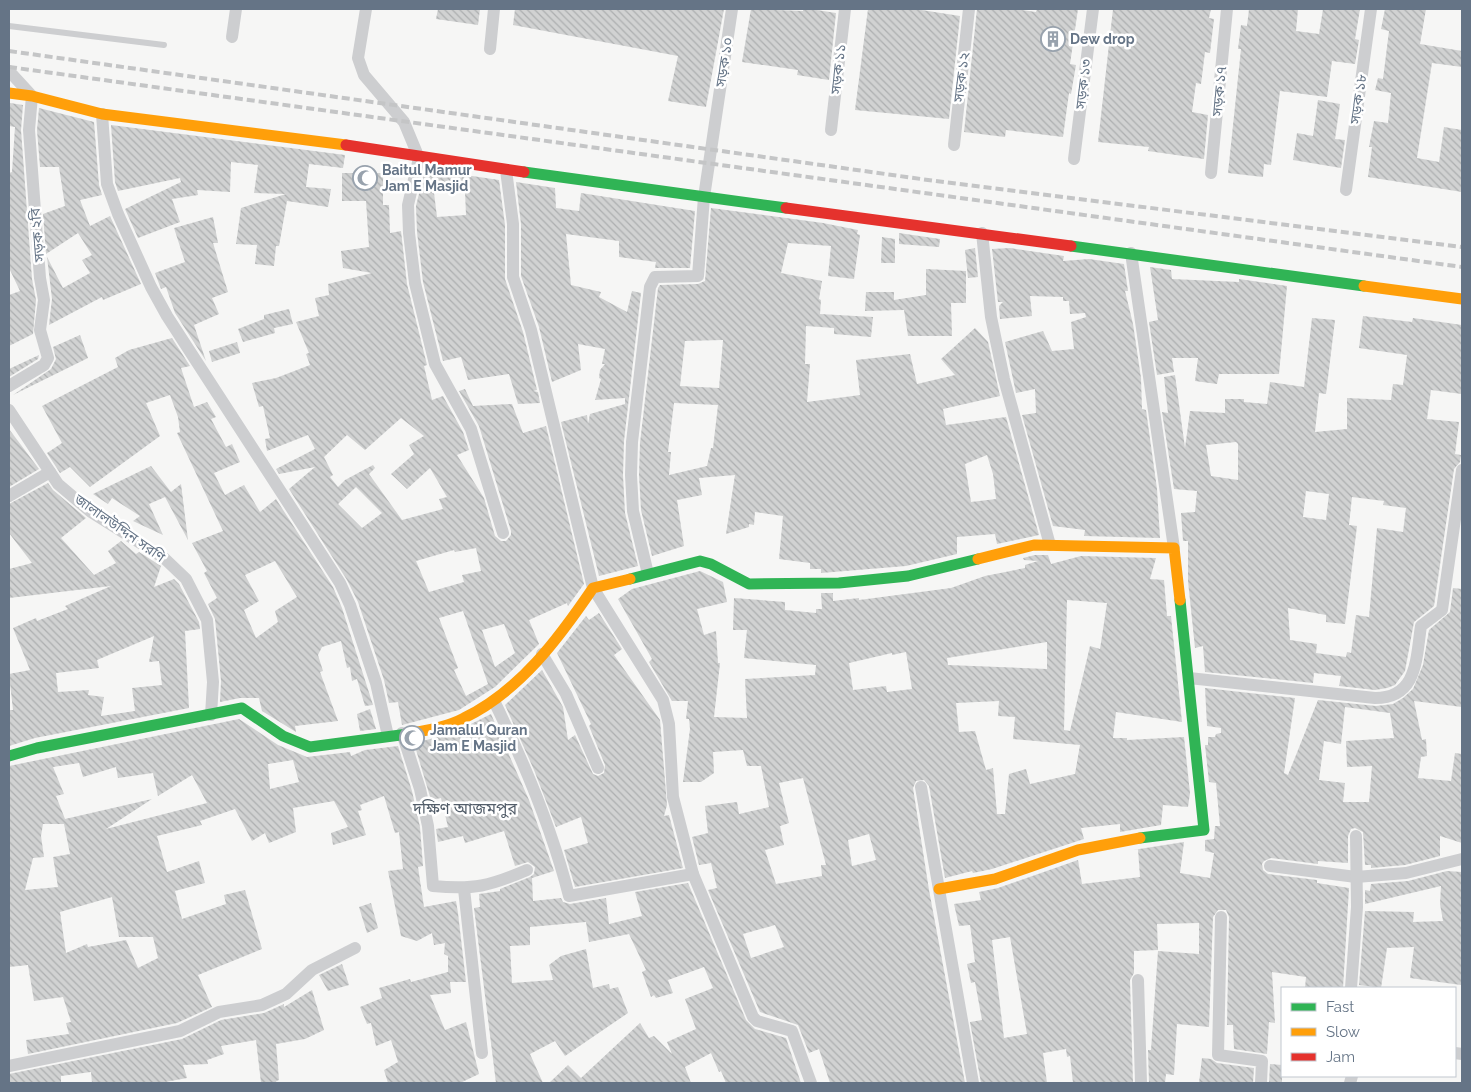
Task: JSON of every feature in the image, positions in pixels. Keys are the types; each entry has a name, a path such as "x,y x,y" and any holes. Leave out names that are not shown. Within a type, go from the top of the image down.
{"street":[{"path":"232,37 236,9"},
{"path":"366,9 358,58 364,75 404,122 419,158 408,205 416,283 435,364 472,429 503,533"},
{"path":"490,49 494,9"},
{"name":"সড়ক ১০","path":"648,574 633,511 631,475 632,442 650,287 655,277 698,276 704,197 732,9"},
{"name":"সড়ক ১১","path":"831,130 845,9"},
{"name":"সড়ক ১২","path":"954,145 969,9"},
{"name":"সড়ক ১৩","path":"1074,158 1092,9"},
{"name":"সড়ক ১৭","path":"1211,173 1227,9"},
{"name":"সড়ক ১৮","path":"1346,190 1370,9"},
{"path":"9,71 32,96"},
{"path":"9,93 32,96 102,114 344,145 506,170 1462,299"},
{"name":"সড়ক ২বি","path":"9,386 44,365 48,358 40,330 44,300 40,278 29,130 32,96"},
{"path":"102,114 108,184 118,214 151,286 167,316 340,583 350,605 376,682 388,736"},
{"path":"506,170 513,224 513,277 531,330 593,588 663,700 670,724 673,797 693,874 753,1017 792,1031 811,1083"},
{"path":"982,233 991,317 998,352 1027,466 1050,545"},
{"path":"939,889 995,879 1078,850 1146,836 1204,830 1174,548 1131,253"},
{"name":"জালালউদ্দিন সরণি","path":"9,410 58,484 91,512 164,558 186,579 207,620 213,682 211,715"},
{"path":"1189,678 1375,698 1389,696 1406,686 1415,670 1421,626 1442,610 1462,470"},
{"path":"9,496 50,472"},
{"path":"9,756 37,748 242,708 264,726 295,744 310,747 388,736 462,720 494,701 542,654 567,627 593,588 700,561 711,564 749,584 839,583 908,576 1034,545 1174,548"},
{"path":"542,654 566,694 598,768"},
{"path":"494,701 511,734 551,832 569,896 693,874"},
{"path":"402,733 420,789 428,826 433,886 464,889 485,886 527,870"},
{"path":"921,787 973,1083"},
{"path":"1351,987 1357,906 1356,836"},
{"path":"1270,866 1356,877 1406,873 1462,859"},
{"path":"464,889 480,1015 482,1053"},
{"path":"1222,917 1218,1055 1262,1061 1261,1083"},
{"path":"9,1066 180,1031 219,1012 262,1005 286,994 312,970 355,948"},
{"path":"1138,980 1141,1083"}],"lane":[{"path":"9,26 164,46"}],"building":[{"path":"438,9 480,9 478,25 436,19"},
{"path":"515,9 724,9 706,107 668,101 678,56 513,25"},
{"path":"751,9 803,11 803,9 810,9 836,13 829,80 797,75 798,70 742,62"},
{"path":"868,9 915,9 960,16 949,119 855,110"},
{"path":"977,9 1014,9 1036,12 1037,9 1078,9 1070,64 1076,65 1071,94 1069,93 1063,137 1006,130 1005,137 964,132"},
{"path":"1113,9 1211,9 1209,18 1214,19 1210,53 1205,52 1201,84 1196,83 1192,112 1208,115 1204,159 1148,151 1149,147 1098,142"},
{"path":"1249,9 1298,9 1296,31 1319,34 1323,9 1360,9 1355,39 1359,40 1355,64 1332,61 1327,97 1280,91 1271,165 1264,164 1263,177 1228,173 1241,49 1238,49 1241,25 1247,26"},
{"path":"1385,9 1426,9 1420,44 1462,51 1462,67 1432,63 1417,158 1439,162 1444,127 1462,130 1462,192 1368,177 1372,147 1369,147 1374,121 1388,123 1391,93 1375,90 1378,78 1383,79 1389,31 1381,29"},
{"path":"1318,100 1340,104 1335,139 1345,140 1341,168 1293,160 1297,133 1313,136"},
{"path":"10,103 23,105 21,130 32,279 36,300 33,334 9,346 9,295 20,291 9,268 9,173 12,172 15,127 9,126"},
{"path":"39,108 94,122 99,185 102,195 80,200 90,226 110,216 141,284 103,300 102,297 49,325 52,299 47,257 63,288 90,273 82,260 92,255 78,233 46,254 43,214 65,206 59,167 40,167 37,130"},
{"path":"111,125 345,155 343,168 309,164 306,187 331,189 328,207 287,201 279,246 276,246 274,266 255,264 257,245 236,244 241,208 286,194 254,193 258,165 231,162 230,192 197,190 198,195 172,199 180,222 138,238 125,209 181,182 180,178 118,191 115,182"},
{"path":"425,169 499,180 505,225 505,279 523,332 537,390 533,391 538,392 540,403 518,404 509,374 468,380 461,357 443,361 423,282 416,206","holes":["465,191 466,215 437,217 434,193"]},
{"path":"342,173 383,173 383,205 389,205 390,233 401,231 407,284 427,365 424,366 432,400 443,396 463,432 469,450 457,455 484,498 495,536 501,541 506,541 511,535 511,531 479,426 459,391 465,389 473,406 512,404 523,433 546,426 584,584 568,606 567,603 529,620 539,644 495,687 459,710 402,725 398,702 389,703 384,680 358,602 347,580 289,489 315,467 279,474 276,469 315,449 308,435 267,451 265,439 270,438 263,406 259,407 252,383 276,378 310,365 306,354 309,353 296,322 319,316 315,298 329,295 328,284 372,273 343,268 341,251 369,247 366,201 342,201","holes":["401,418 424,436 409,445 414,454 391,474 407,489 430,468 447,497 439,499 443,509 402,520 369,474 375,468 373,465 345,480 338,487 330,477 333,475 324,457 347,435 365,450","356,487 382,513 362,528 338,504","476,548 481,571 462,575 464,582 429,592 416,561 454,550 455,552","463,611 488,684 466,696 454,670 458,668 439,618","504,624 515,653 495,667 482,630"]},
{"path":"516,182 555,188 556,208 579,211 581,193 695,211 690,268 655,268 656,262 619,257 619,241 566,234 571,285 601,292 599,297 627,312 632,291 641,293 624,441 623,475 625,513 638,566 599,576 561,422 587,415 588,424 590,414 625,404 625,398 595,400 601,379 599,378 600,370 605,364 602,364 605,349 578,344 581,370 552,382 539,327 521,276 521,224"},
{"path":"711,208 823,223 858,230 857,234 860,235 854,279 828,276 831,246 788,243 781,273 822,281 819,299 821,300 820,314 873,317 871,337 834,334 834,328 806,326 805,364 810,364 807,402 860,395 856,360 910,354 917,384 955,375 941,359 975,328 988,342 1000,396 943,409 946,425 1006,417 1039,535 997,544 995,534 957,537 957,554 906,566 821,573 821,569 810,569 810,563 779,559 783,516 755,512 754,525 749,524 749,527 726,534 735,475 699,478 702,495 677,500 684,546 652,556 641,510 639,475 640,443 658,288 660,285 698,284 705,281","holes":["723,340 719,388 680,386 685,341","674,403 718,405 713,448 711,448 707,466 669,475 671,452 668,452","987,455 993,474 996,499 971,502 965,464"]},
{"path":"213,217 218,243 213,243 228,292 212,298 219,314 194,325 206,361 175,313 166,287 161,289 155,273 185,262 174,228"},
{"path":"899,233 940,239 939,247 899,244"},
{"path":"882,237 895,239 895,263 881,263"},
{"path":"975,248 978,277 968,278 965,250"},
{"path":"1010,248 1064,256 1063,261 1089,259 1124,264 1128,291 1125,291 1133,324 1141,378 1142,409 1146,410 1157,489 1160,538 1084,536 1085,530 1053,526 1022,415 1036,413 1035,389 1016,393 1005,342 1043,331 1052,351 1074,349 1071,322 1086,317 1085,313 1070,314 1069,301 1063,301 1063,297 1030,296 1032,316 1000,319 999,306 1003,302 998,302 992,249"},
{"path":"1150,267 1171,270 1172,279 1239,282 1239,279 1287,286 1279,374 1219,374 1217,384 1195,381 1198,358 1172,358 1174,372 1157,375 1149,322 1158,320"},
{"path":"926,269 966,271 966,303 951,303 952,336 908,336 904,310 865,311 866,292 894,292 894,300 926,295"},
{"path":"289,309 293,324 274,328 275,333 243,342 238,329 264,319 264,315"},
{"path":"1363,316 1412,322 1413,318 1462,325 1462,394 1431,390 1427,419 1459,422 1455,454 1461,455 1460,462 1454,469 1434,606 1414,622 1405,671 1395,685 1375,690 1339,686 1341,676 1314,673 1313,683 1205,672 1203,646 1195,648 1188,581 1188,541 1183,541 1181,513 1195,512 1197,491 1174,489 1162,412 1168,413 1164,377 1175,375 1185,448 1190,411 1225,413 1225,399 1244,399 1244,402 1267,404 1270,382 1304,387 1312,318 1335,320 1326,394 1319,393 1315,432 1347,429 1347,398 1391,400 1393,384 1403,385 1407,355 1359,348","holes":["1236,442 1238,444 1238,480 1211,476 1206,445","1306,491 1329,494 1326,520 1303,517","1352,497 1384,501 1383,505 1406,508 1403,532 1377,528 1369,617 1356,615 1351,653 1347,652 1346,657 1316,653 1317,644 1290,640 1288,608 1326,615 1326,622 1345,624 1357,526 1349,525"]},
{"path":"80,335 88,358 13,395 51,369 56,359 53,347"},
{"path":"172,338 190,366 181,368 194,407 207,402 216,417 211,419 226,447 232,444 240,462 214,473 225,495 244,485 260,512 276,499 333,587 342,608 373,705 365,706 357,679 352,681 350,667 347,668 341,641 322,647 318,655 323,671 320,672 338,721 295,726 296,732 262,711 259,698 240,698 220,702 221,681 215,619 208,604 217,598 204,573 207,571 192,543 223,531 177,433 180,432 178,417 170,395 146,403 160,436 90,487 70,467 60,473 47,453 62,443 42,406 118,367 115,358 129,350","holes":["275,561 297,597 275,611 278,622 256,638 244,610 259,601 245,575"]},
{"path":"237,342 240,353 212,362 209,351"},
{"path":"39,355 38,359 9,377 9,369"},
{"path":"9,429 39,469 9,487"},
{"path":"151,466 171,492 181,484 188,540 165,497 149,504 163,535 133,521 140,516 112,498 108,504 93,494"},
{"path":"48,483 53,490 86,518 61,538 94,575 116,563 108,551 121,541 136,554 139,552 161,566 154,587 174,579 179,584 199,622 200,629 185,631 189,708 35,738 9,746 9,710 13,710 9,674 30,670 13,628 36,618 37,621 68,609 65,606 111,586 9,598 9,569 32,563 9,533 9,504","holes":["154,636 149,662 159,661 162,685 132,688 135,711 101,716 104,697 88,695 89,690 58,692 56,673 99,668 97,660"]},
{"path":"1035,555 1048,555 1051,564 1081,556 1156,558 1150,579 1164,580 1167,616 1171,616 1182,722 1116,712 1113,738 1127,738 1127,740 1184,737 1190,793 1188,807 1163,805 1161,825 1120,832 1120,824 1081,828 1084,839 992,869 973,873 972,871 945,878 929,786 924,780 916,781 913,788 929,890 965,1083 830,1083 819,1049 809,1053 798,1025 760,1012 708,890 717,888 711,863 699,865 692,837 708,833 705,806 737,802 739,814 769,807 761,766 747,766 743,750 713,752 714,773 701,782 683,782 690,729 689,719 686,719 688,701 672,701 649,662 652,659 618,599 632,589 700,571 723,582 727,602 697,609 704,635 716,631 718,663 720,663 714,717 747,718 745,679 815,675 816,665 744,658 747,630 733,630 734,598 785,602 785,610 816,613 816,609 822,609 821,593 833,593 833,601 859,598 859,600 951,588 985,576 1025,568 1025,565 1038,561 1024,560 1023,558","holes":["1067,600 1107,603 1100,649 1090,646 1070,731 1064,730","1047,642 1047,669 948,665 947,658","906,652 912,689 887,692 886,686 853,690 849,663 892,653 892,655","999,701 998,716 1015,717 1013,739 1080,745 1075,774 1030,784 1026,769 1009,774 1005,814 997,814 993,768 986,770 975,731 959,732 956,703","803,778 826,865 821,865 822,876 776,884 765,850 784,845 780,826 789,823 779,783","869,834 876,860 852,866 848,840","775,925 784,947 751,958 743,934"]},
{"path":"1453,588 1462,589 1462,707 1414,701 1422,740 1426,739 1427,756 1421,757 1418,778 1451,781 1455,753 1462,754 1462,843 1440,836 1440,856 1405,865 1371,868 1371,865 1365,865 1363,832 1355,828 1351,829 1348,836 1348,863 1318,861 1318,864 1271,858 1264,861 1262,864 1263,870 1268,874 1317,880 1317,883 1349,888 1343,987 1305,987 1306,977 1272,972 1275,1023 1269,1022 1267,1054 1234,1049 1233,1025 1227,1025 1229,917 1226,910 1218,910 1213,917 1209,1027 1177,1024 1174,1075 1166,1074 1165,1083 1149,1083 1148,1050 1151,1050 1158,951 1199,954 1199,923 1157,924 1158,950 1134,951 1134,973 1130,980 1133,1083 1073,1083 1070,1056 1067,1057 1066,1049 1043,1053 1047,1083 981,1083 970,1022 982,1020 975,982 971,983 967,964 975,962 970,925 959,926 954,904 981,900 979,892 998,888 1078,860 1082,884 1140,877 1138,849 1184,842 1180,873 1210,878 1214,853 1205,851 1205,840 1214,839 1215,826 1220,826 1216,783 1209,782 1205,745 1208,745 1208,737 1215,737 1216,734 1221,733 1221,728 1207,726 1205,688 1295,698 1284,773 1288,775 1318,700 1376,706 1393,704 1413,689 1423,665 1429,630 1450,612","holes":["1345,707 1390,713 1394,738 1346,741 1347,767 1372,766 1369,802 1343,802 1345,783 1319,780 1324,741 1341,744","1010,937 1027,1034 1004,1038 992,940"]},
{"path":"599,613 622,649 614,655 660,720 667,805 664,816 669,815 683,868 575,887 564,850 588,843 581,817 556,827 534,770 505,705 542,670 563,707 568,740 575,735 593,774 598,776 604,773 605,765 589,726 591,724 557,653 586,616 589,620"},
{"path":"370,709 376,729 360,731 357,714"},
{"path":"491,714 529,800 554,871 532,878 533,901 561,898 563,902 570,904 606,898 609,924 642,916 635,892 688,883 746,1020 755,1029 786,1038 801,1083 726,1083 711,1053 685,1067 691,1083 549,1083 568,1065 581,1078 640,1023 649,1038 654,1036 672,1054 667,1042 696,1029 685,999 713,988 704,967 668,980 673,993 656,998 654,995 651,997 642,972 646,970 629,934 589,942 586,922 530,927 530,945 510,946 512,983 553,980 549,965 561,956 586,949 593,988 609,984 610,989 618,987 628,1013 565,1056 555,1041 530,1054 543,1083 496,1083 474,908 480,907 479,894 500,891 500,889 530,877 534,874 535,867 528,862 515,866 504,831 465,843 463,836 438,842 436,829 448,827 441,798 431,800 414,743 451,734"},
{"path":"239,719 278,745 307,757 350,752 351,756 365,750 398,746 412,791 420,827 423,866 418,867 424,907 456,901 458,913 466,982 450,982 451,993 430,995 445,1030 466,1022 479,1074 460,1083 388,1083 384,1070 398,1062 391,1040 376,1046 371,1023 367,1024 360,1007 382,998 379,988 410,979 411,982 448,972 448,956 444,954 445,943 434,945 432,933 417,941 401,936 388,871 403,869 399,832 395,833 384,796 360,805 362,810 358,811 366,835 333,845 331,833 348,827 334,801 293,808 296,832 269,843 265,833 252,841 235,809 200,821 202,825 157,836 167,872 199,861 205,883 175,891 182,919 226,904 224,895 245,890 262,949 198,975 212,1007 177,1023 28,1054 26,1040 69,1034 66,1023 71,1022 63,997 34,1001 28,965 9,967 9,766","holes":["293,760 299,782 270,789 268,764","79,763 83,777 116,767 118,778 153,773 158,796 192,775 207,803 106,829 152,799 65,819 56,796 64,794 53,767","43,824 64,824 70,854 53,857 58,887 25,890 33,858 44,857 41,836","112,897 119,937 153,937 158,958 138,968 126,940 88,947 87,944 66,953 60,912"]},
{"path":"1447,871 1462,872 1461,985 1410,978 1414,947 1387,948 1381,987 1359,985 1365,911 1414,912 1413,922 1443,921 1440,904 1441,886 1365,904 1365,890 1370,891 1371,884 1408,881"},
{"path":"371,903 378,928 367,933 359,907"},
{"path":"342,964 349,985 328,991 319,975"},
{"path":"312,990 324,1030 305,1039 276,1044 279,1080 276,1081 277,1083 261,1083 256,1040 221,1046 224,1054 207,1060 208,1064 183,1065 187,1078 160,1083 92,1083 91,1072 61,1076 61,1083 9,1083 9,1074 182,1039 221,1020 264,1013 284,1004 284,1007"},
{"path":"1202,1058 1211,1059 1217,1063 1254,1068 1253,1083 1199,1083"},
{"path":"1270,1064 1281,1065 1282,1083 1269,1083"}],"railway":[{"path":"9,51 928,180 1462,247"},
{"path":"9,67 1462,267"}],"traffic: fast":[{"path":"524,172 786,208"},
{"path":"1071,246 1364,286"},
{"path":"630,579 700,561 711,564 749,584 839,583 908,576 978,559"},
{"path":"1140,838 1204,830 1180,600"},
{"path":"9,756 37,748 242,708 283,736 310,747 408,734"}],"traffic: slow":[{"path":"9,93 32,96 102,114 346,145"},
{"path":"1364,286 1462,299"},
{"path":"978,559 1034,545 1174,548 1180,600"},
{"path":"408,734 451,724 484,707 503,693 537,662 593,588 630,579"},
{"path":"939,889 995,879 1078,850 1140,838"}],"traffic: jam":[{"path":"346,145 524,172"},
{"path":"786,208 1071,246"}],"place":[{"name":"Dew drop","path":"1053,39"},
{"name":"Baitul Mamur Jam E Masjid","path":"365,178"},
{"name":"Jamalul Quran Jam E Masjid","path":"412,738"}],"district":[{"name":"দক্ষিণ আজমপুর","path":"465,808"}]}
